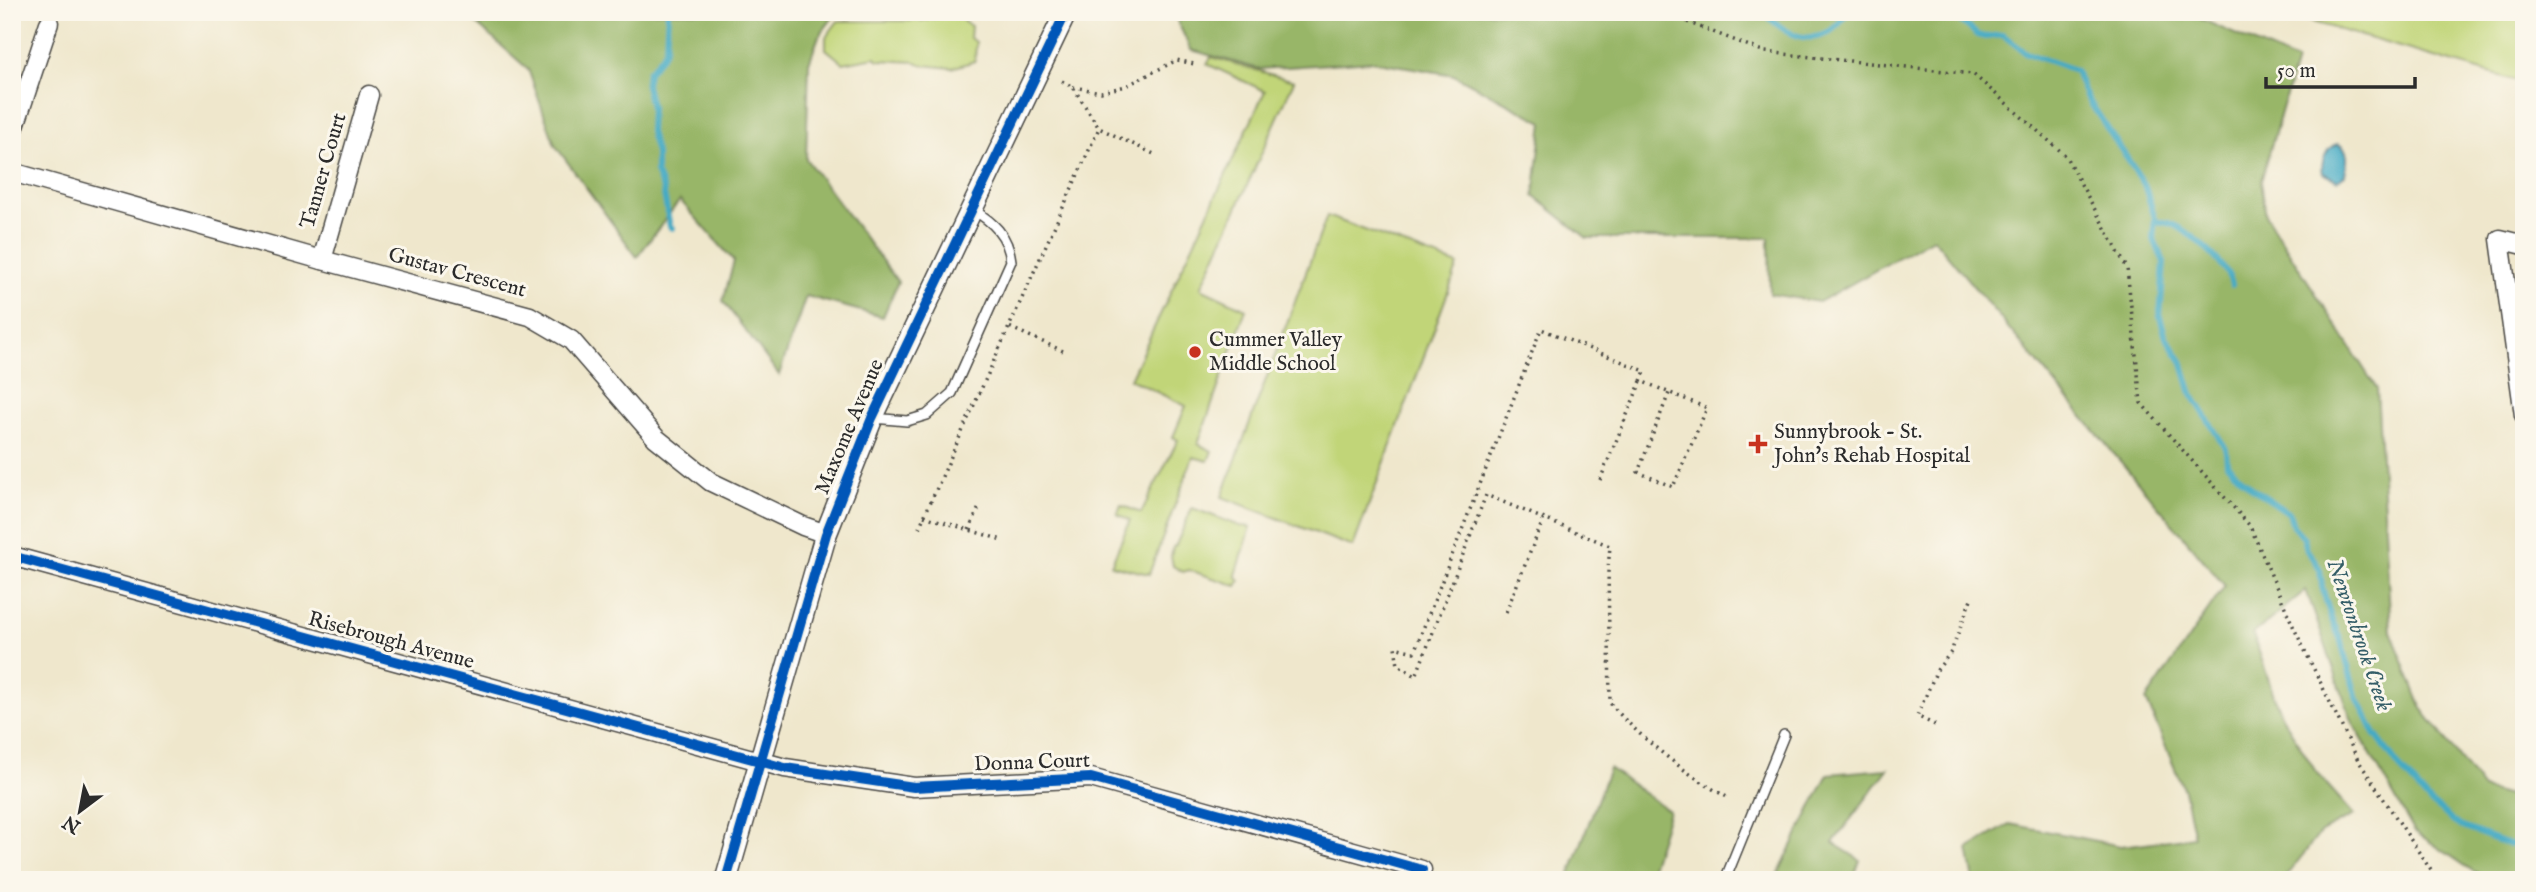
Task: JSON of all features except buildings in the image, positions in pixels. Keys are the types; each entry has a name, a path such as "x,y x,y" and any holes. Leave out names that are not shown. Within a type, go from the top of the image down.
{"street":[{"name":"Maxome Avenue","path":"726,880 826,534 872,418 1066,12"},
{"path":"12,135 49,23"},
{"name":"Tanner Court","path":"321,260 369,95"},
{"name":"Gustav Crescent","path":"12,172 530,316 571,340 656,438 710,482 803,526 826,534"},
{"path":"2524,245 2500,239 2524,415"},
{"name":"Risebrough Avenue","path":"12,556 760,762"},
{"name":"Donna Court","path":"760,762 914,787 1091,778 1422,870"}],"lane":[{"path":"872,418 907,421 927,415 952,393 1011,261 1010,248 995,223 972,208"},
{"path":"1725,880 1784,734"}],"path":[{"path":"1661,12 1765,52 1973,74 2064,155 2127,268 2141,403 2250,526 2294,628 2358,760 2434,875 2441,880"},
{"path":"1062,81 1073,87 1101,92 1126,86 1177,60 1194,64"},
{"path":"1073,87 1099,128 1156,155"},
{"path":"919,528 1099,128"},
{"path":"1009,327 1063,351"},
{"path":"1601,480 1645,371 1541,329 1413,652 1395,647 1398,665 1416,676 1486,495 1611,546 1608,569 1611,703 1622,718 1705,786 1727,797"},
{"path":"1641,381 1707,408 1673,487 1638,472 1669,393"},
{"path":"969,530 980,505"},
{"path":"924,516 1002,540"},
{"path":"1506,612 1544,519"},
{"path":"1935,725 1917,716 1937,670 1951,652 1971,599"}],"green space":[{"path":"463,12 938,12 937,15 835,15 819,36 809,63 806,159 898,282 883,317 806,296 779,375 723,301 734,261 680,200 637,257 555,145 528,69"},
{"path":"1173,12 2185,12 2296,61 2261,181 2266,216 2377,389 2391,631 2421,707 2483,789 2524,800 2524,880 2496,880 2473,871 2414,831 2352,721 2306,590 2253,634 2280,713 2316,772 2354,815 2321,832 2283,880 1971,880 1973,875 1968,849 2010,824 2121,846 2194,837 2184,790 2146,700 2225,586 1933,238 1819,302 1770,294 1769,238 1587,238 1534,196 1543,122 1454,75 1372,61 1259,69 1191,50"},
{"path":"2278,12 2524,12 2524,83"},
{"path":"960,13 964,22 971,26 970,38 976,42 975,61 952,68 879,60 875,57 843,63 826,49 826,37 838,21 920,21"},
{"path":"1211,57 1294,81 1201,288 1246,309 1198,444 1212,451 1208,461 1193,457 1149,574 1111,565 1130,520 1117,514 1121,505 1141,513 1178,440 1173,437 1186,406 1130,379 1265,91 1207,64"},
{"path":"1327,216 1458,265 1353,547 1222,497"},
{"path":"1192,508 1240,526 1251,527 1236,575 1240,581 1237,586 1189,570 1183,572 1173,566 1173,547"},
{"path":"1609,768 1669,811 1647,880 1568,880"},
{"path":"1888,769 1833,843 1860,860 1853,880 1775,880 1828,774"}],"water":[{"path":"2338,144 2345,150 2347,158 2345,175 2337,180 2323,173 2322,169 2328,151"}],"waterway":[{"path":"668,12 666,47 648,72 646,85 651,107 650,132 656,153 656,172 663,189 670,227 673,228"},
{"name":"Newtonbrook Creek","path":"1764,12 1785,30 1807,38 1828,32 1848,12"},
{"name":"Newtonbrook Creek","path":"1949,12 1978,35 2003,35 2026,53 2075,70 2086,96 2144,184 2155,218 2153,237 2164,262 2160,317 2166,337 2182,361 2192,394 2226,449 2227,464 2252,488 2289,513 2293,526 2304,538 2307,550 2320,569 2322,587 2356,695 2375,734 2430,802 2460,826 2508,844 2524,845"},
{"path":"2155,221 2171,224 2198,241 2224,268 2232,285"}],"cycle path":[{"path":"726,880 826,534 872,418 1066,12"},
{"path":"12,556 785,768 914,787 1091,778 1422,870"}],"place":[{"name":"Cummer Valley Middle School","path":"1195,352"},
{"name":"Sunnybrook - St. John's Rehab Hospital","path":"1758,444"}]}
